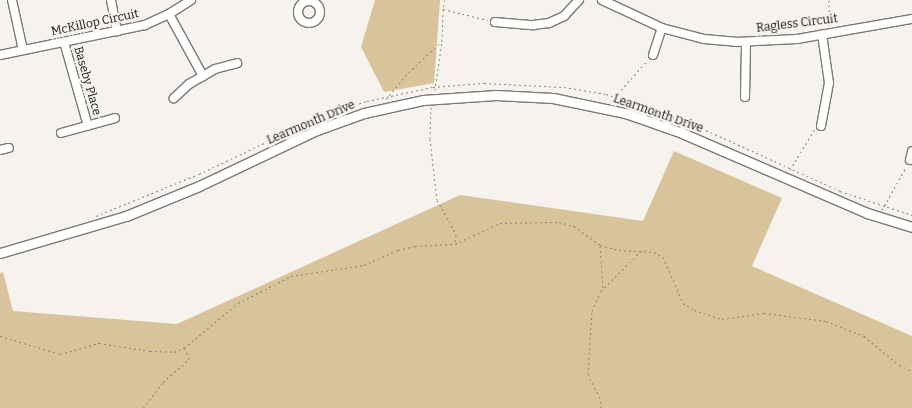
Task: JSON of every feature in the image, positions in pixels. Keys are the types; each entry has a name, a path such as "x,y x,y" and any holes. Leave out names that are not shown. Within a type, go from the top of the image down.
{"street":[{"path":"12,0 23,50"},
{"path":"111,0 117,32"},
{"name":"McKillop Circuit","path":"0,55 145,25 169,14 191,0"},
{"path":"495,22 532,25 549,23 564,16 579,0"},
{"name":"Ragless Circuit","path":"602,0 662,28 704,39 746,43 826,34 912,19"},
{"path":"169,14 203,76"},
{"path":"653,55 662,28"},
{"path":"821,126 830,84 826,34"},
{"name":"Baseby Place","path":"64,42 88,126"},
{"path":"746,43 746,97"},
{"path":"174,98 189,84 215,69 237,63"},
{"name":"Learmonth Drive","path":"0,253 126,216 199,186 317,130 389,107 433,99 517,95 554,98 605,107 682,133 878,217 912,227"},
{"name":"Baseby Place","path":"61,133 114,118"},
{"path":"0,150 9,148"},
{"path":"910,160 912,151"}],"path":[{"path":"444,0 442,41 433,99 430,139 437,200 456,235 455,244"},
{"path":"826,34 829,0"},
{"path":"443,9 495,22"},
{"path":"389,107 388,97 405,76 442,41"},
{"path":"605,107 653,55"},
{"path":"94,217 199,174 321,116 388,97 436,87 484,83 564,87 614,97 697,126 840,191 912,215"},
{"path":"785,178 814,130 821,126"},
{"path":"878,217 910,160"},
{"path":"0,336 60,354 99,343 166,353 184,348 238,303 291,276 364,265 398,250 415,246 455,244 500,223 545,221 560,222 574,226 600,245 619,250 642,250 654,252 663,257 683,303 694,310 722,319 764,312 826,320 864,336 899,364 912,371"},
{"path":"600,245 603,288"},
{"path":"602,408 600,398 588,374 589,322 603,288 642,250"},
{"path":"143,408 163,382 189,359 184,348"}],"shaded area":[{"path":"375,0 440,0 434,83 384,92 361,47"},
{"path":"674,151 782,198 752,266 912,336 912,408 0,408 0,273 3,272 13,311 177,324 460,195 643,221"}]}
